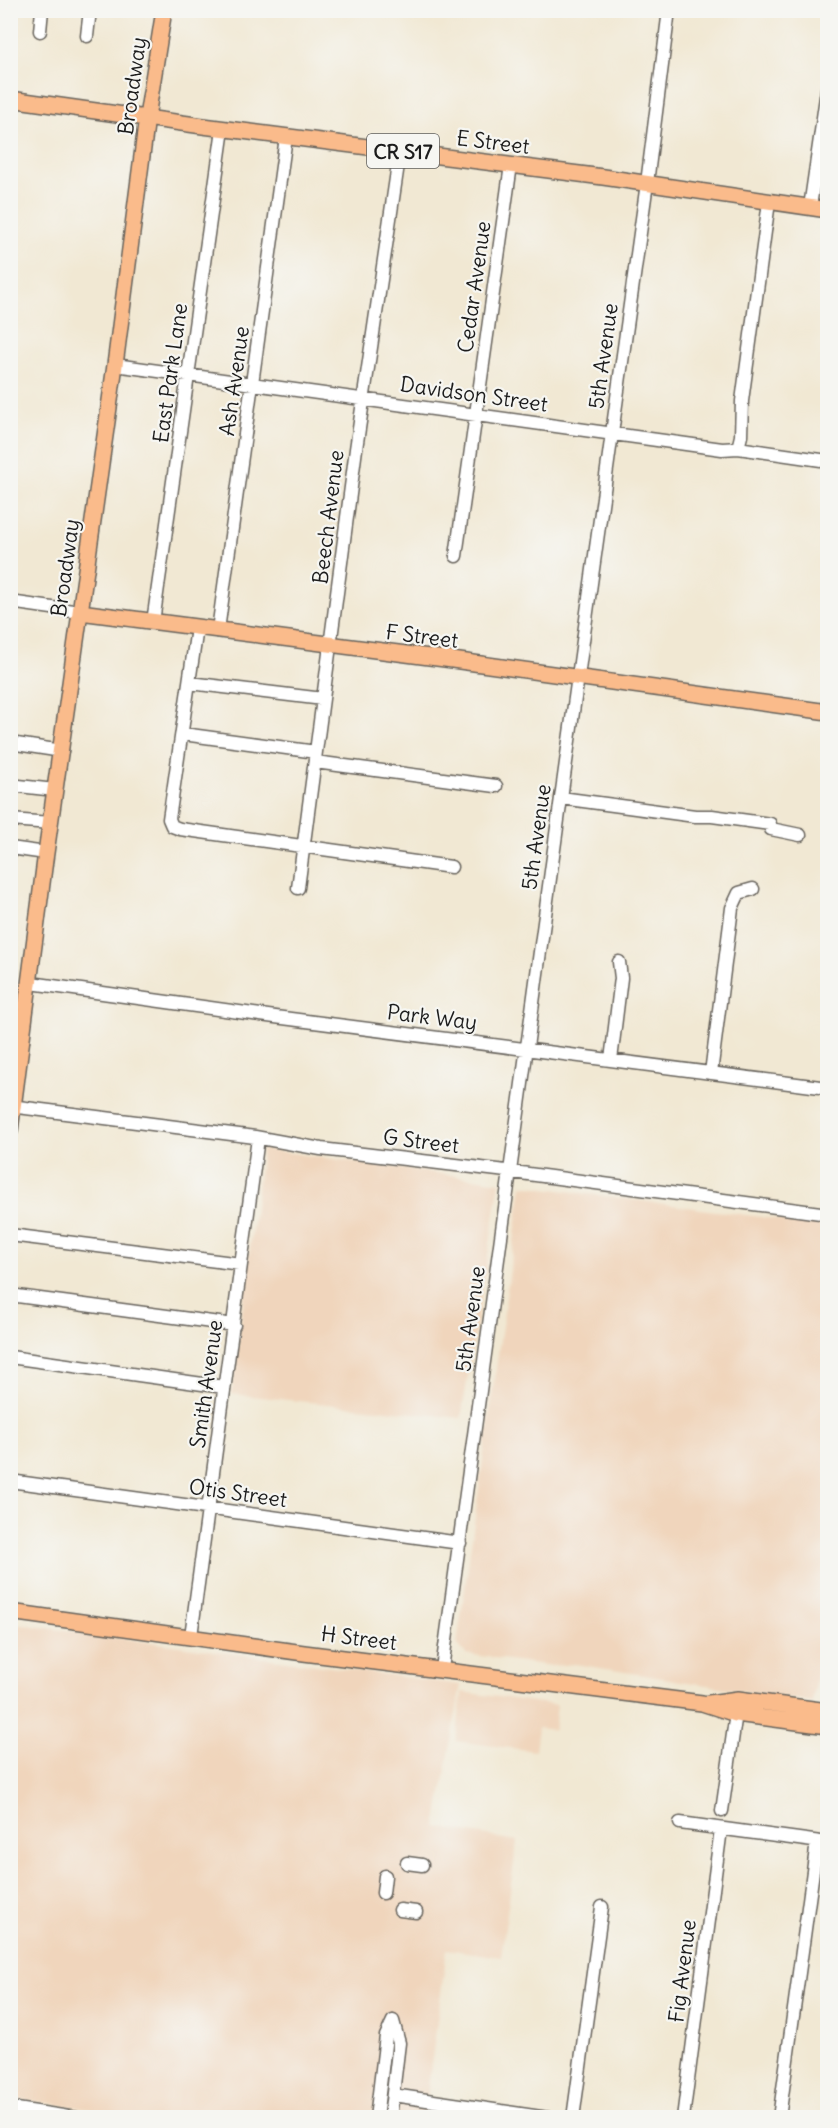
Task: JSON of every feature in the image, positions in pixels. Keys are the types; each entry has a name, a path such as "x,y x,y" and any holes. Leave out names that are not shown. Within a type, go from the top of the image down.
{"main road":[{"name":"Broadway","path":"10,1131 147,117 164,10"},
{"name":"E Street","path":"10,99 223,129 647,183 828,210"},
{"name":"F Street","path":"80,612 828,712"},
{"name":"H Street","path":"10,1612 306,1653 702,1703 828,1711"},
{"name":"H Street","path":"737,1706 828,1726"}],"street":[{"path":"40,31 42,10"},
{"path":"87,36 90,10"},
{"name":"5th Avenue","path":"442,1669 669,10"},
{"path":"810,207 828,83"},
{"name":"East Park Lane","path":"153,622 223,129"},
{"name":"Ash Avenue","path":"218,630 254,384 286,137"},
{"name":"Beech Avenue","path":"298,888 363,398 400,151"},
{"name":"Cedar Avenue","path":"456,556 511,165"},
{"path":"738,448 743,393 769,202"},
{"name":"Davidson Street","path":"115,365 828,461"},
{"name":"F Street","path":"10,602 80,612"},
{"path":"197,628 169,819 172,826 180,829 451,867"},
{"path":"190,683 323,699"},
{"path":"183,734 496,786"},
{"path":"10,743 62,751"},
{"path":"10,785 55,790"},
{"path":"561,798 770,824 771,829 800,836"},
{"path":"10,820 51,823"},
{"path":"10,848 46,857"},
{"path":"10,856 46,857"},
{"path":"711,1073 732,908 739,893 753,889"},
{"path":"611,1060 621,978 619,962"},
{"name":"Park Way","path":"31,983 828,1088"},
{"name":"G Street","path":"12,1106 258,1138 509,1178 828,1215"},
{"name":"Smith Avenue","path":"191,1636 258,1138"},
{"path":"10,1234 241,1264"},
{"path":"10,1295 234,1325"},
{"path":"10,1357 224,1387"},
{"name":"Otis Street","path":"10,1481 460,1543"},
{"path":"722,1811 737,1706"},
{"path":"680,1823 822,1842 779,2118"},
{"name":"Fig Avenue","path":"683,2118 721,1828"},
{"path":"407,1863 422,1865"},
{"path":"383,1893 385,1876"},
{"path":"573,2118 602,1907"},
{"path":"400,1910 416,1912"},
{"path":"376,2118 386,2036 393,2021 399,2043 390,2118"},
{"path":"393,2095 548,2118"},
{"path":"10,2108 76,2118"}],"shaded area":[{"path":"262,1149 500,1182 461,1418 232,1394"},
{"path":"522,1185 827,1226 828,1633 823,1633 812,1702 575,1664 552,1666 466,1654 457,1644"},
{"path":"11,1623 461,1685 436,1827 517,1841 501,1957 447,1949 424,2117 151,2118 11,2098"},
{"path":"462,1692 557,1705 554,1730 538,1728 535,1751 456,1741"}]}
